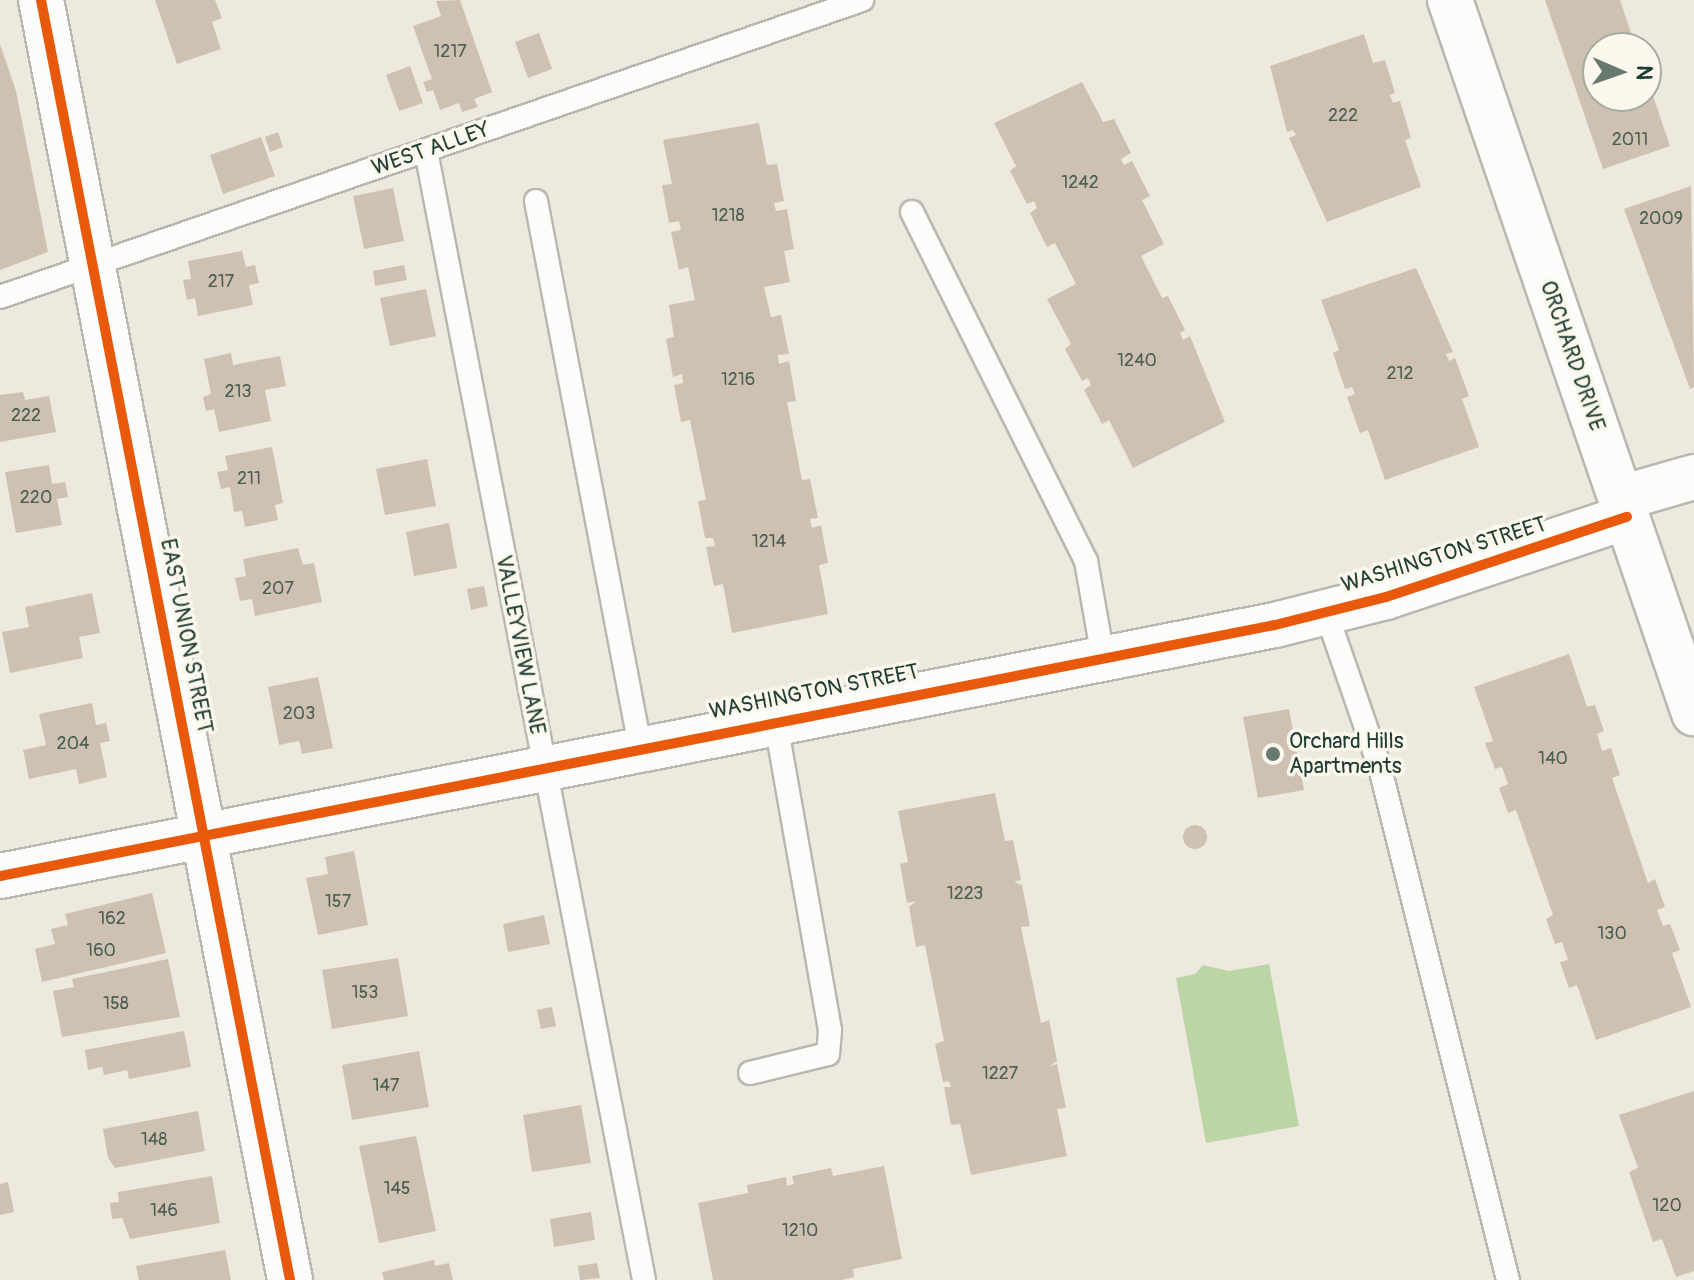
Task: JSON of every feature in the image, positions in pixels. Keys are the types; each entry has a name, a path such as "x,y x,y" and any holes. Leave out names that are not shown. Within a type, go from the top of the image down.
{"street":[{"name":"EAST UNION STREET","path":"41,0 290,1280"},
{"name":"ORCHARD DRIVE","path":"1450,0 1694,713"},
{"name":"WASHINGTON STREET","path":"0,876 775,719 1326,612 1386,597 1624,508 1694,477"}],"lane":[{"name":"WEST ALLEY","path":"0,297 862,0"},
{"name":"VALLEYVIEW LANE","path":"426,151 644,1280"},
{"path":"536,201 640,746"},
{"path":"912,212 1086,561 1103,657"},
{"path":"1326,612 1380,768 1508,1280"},
{"path":"750,1073 828,1054 830,1030 775,719"}],"green space":[{"path":"1269,964 1299,1126 1206,1143 1176,978 1195,974 1203,965 1229,971"}],"building":[{"path":"155,0 215,0 222,18 212,22 221,49 177,64"},
{"path":"460,0 492,92 474,99 478,107 462,112 459,103 440,110 433,90 427,92 423,82 432,79 413,26 441,16 436,1"},
{"path":"1545,0 1620,0 1631,32 1582,32 1582,108"},
{"path":"539,33 552,69 528,78 515,42"},
{"path":"1364,34 1373,63 1385,60 1395,93 1390,95 1393,103 1400,101 1411,138 1405,140 1421,187 1327,222 1289,138 1296,135 1293,130 1287,132 1270,66"},
{"path":"0,44 16,91 48,252 0,270"},
{"path":"410,66 423,103 399,111 386,75"},
{"path":"1082,82 1103,122 1114,119 1131,153 1121,159 1124,165 1132,161 1150,196 1142,200 1164,244 1141,256 1162,298 1168,296 1185,330 1180,333 1183,340 1190,336 1225,422 1133,468 1109,420 1102,424 1084,390 1091,385 1088,378 1082,381 1065,349 1071,344 1047,299 1076,284 1055,243 1047,247 1030,213 1037,208 1034,201 1027,204 1010,171 1016,166 994,123"},
{"path":"1583,112 1658,112 1670,146 1603,169"},
{"path":"759,123 767,165 777,164 784,201 774,203 776,211 787,209 794,249 784,251 790,282 764,287 771,317 781,315 789,354 778,355 779,364 789,361 796,401 787,402 802,480 810,479 818,518 810,519 812,528 821,525 828,563 819,565 828,614 732,633 723,584 714,586 706,547 715,546 713,538 705,538 698,501 706,500 690,420 681,422 674,385 683,383 682,374 673,377 666,339 674,337 669,305 695,300 688,267 679,270 671,232 681,230 679,221 669,223 662,185 672,184 663,140"},
{"path":"278,132 283,147 270,152 265,137"},
{"path":"261,137 275,176 223,194 210,155"},
{"path":"1691,186 1694,387 1690,389 1624,209"},
{"path":"393,188 404,241 364,249 353,196"},
{"path":"242,251 246,267 255,265 259,283 249,285 253,305 198,316 195,298 187,300 183,280 191,279 188,261"},
{"path":"404,265 407,280 375,286 373,271"},
{"path":"1416,268 1453,352 1446,354 1449,361 1455,358 1469,396 1462,399 1479,447 1385,480 1368,430 1360,433 1347,397 1355,394 1352,387 1345,389 1333,353 1339,350 1321,300"},
{"path":"426,289 436,336 390,346 380,298"},
{"path":"231,353 233,365 280,356 286,386 265,390 271,421 219,432 214,409 206,411 203,397 211,394 204,359"},
{"path":"23,392 25,400 49,396 56,432 0,442 0,395"},
{"path":"272,447 283,503 275,505 278,520 245,527 242,511 234,512 230,487 221,489 217,472 228,470 225,456"},
{"path":"427,459 436,506 385,515 376,469"},
{"path":"49,465 52,484 65,482 68,497 57,499 62,525 16,533 5,472"},
{"path":"449,523 457,568 414,576 406,532"},
{"path":"298,548 303,565 314,563 322,602 255,616 252,599 240,601 235,578 246,576 243,559"},
{"path":"484,586 488,606 471,610 467,589"},
{"path":"92,593 100,633 79,637 83,658 10,673 2,632 29,627 25,607"},
{"path":"1569,654 1587,707 1595,705 1604,731 1597,734 1602,751 1611,748 1620,775 1612,778 1648,883 1655,879 1665,907 1657,910 1663,926 1670,924 1680,950 1672,953 1691,1007 1596,1040 1577,985 1569,988 1560,962 1568,960 1562,942 1555,944 1546,919 1553,915 1516,810 1508,813 1499,788 1508,784 1502,767 1495,769 1485,743 1493,741 1474,687"},
{"path":"318,677 333,748 302,754 299,741 279,745 268,687"},
{"path":"92,703 96,725 106,723 110,741 100,743 107,777 79,784 76,769 29,779 23,750 46,745 39,714"},
{"name":"Orchard Hills Apartments","path":"1289,709 1304,790 1258,798 1243,717"},
{"path":"995,793 1005,841 1013,840 1021,880 1014,882 1022,885 1030,926 1021,927 1041,1023 1049,1020 1057,1061 1050,1066 1057,1064 1066,1108 1057,1109 1067,1156 971,1175 960,1124 951,1125 944,1087 951,1087 949,1081 943,1082 935,1044 944,1041 925,945 916,947 909,907 916,901 907,903 900,864 908,862 898,811"},
{"path":"1195,825 1203,829 1207,837 1203,845 1195,849 1187,845 1183,837 1187,829"},
{"path":"354,851 368,925 318,935 306,878 328,874 325,857"},
{"path":"152,893 166,953 42,982 35,949 55,944 51,929 68,925 65,914"},
{"path":"544,915 550,944 508,952 503,924"},
{"path":"398,958 408,1016 332,1029 322,970"},
{"path":"168,959 180,1017 62,1037 53,991 74,987 72,979"},
{"path":"552,1007 556,1026 541,1029 537,1010"},
{"path":"184,1031 191,1067 129,1079 127,1070 104,1075 102,1067 88,1070 85,1050"},
{"path":"419,1051 429,1107 352,1120 342,1065"},
{"path":"1694,1091 1694,1271 1676,1277 1662,1239 1653,1242 1629,1172 1638,1168 1619,1115"},
{"path":"581,1105 591,1163 532,1172 523,1115"},
{"path":"198,1111 205,1151 115,1168 108,1158 103,1129"},
{"path":"416,1136 436,1231 379,1243 359,1146"},
{"path":"884,1166 902,1259 853,1269 854,1277 842,1280 713,1280 698,1203 748,1193 747,1185 786,1177 787,1186 794,1184 792,1176 831,1168 833,1176"},
{"path":"212,1176 220,1223 130,1239 122,1218 112,1219 110,1203 119,1202 118,1192"},
{"path":"8,1182 14,1212 0,1215 0,1184"},
{"path":"591,1212 595,1240 554,1247 550,1219"},
{"path":"225,1250 231,1280 139,1280 136,1266"},
{"path":"434,1260 435,1266 449,1263 453,1280 384,1280 382,1272"},
{"path":"597,1263 600,1278 580,1280 578,1266"}],"cycle path":[{"path":"41,0 290,1280"},
{"path":"0,876 1275,625 1386,597 1627,517"}],"place":[{"name":"Orchard Hills Apartments","path":"1273,754"}]}
